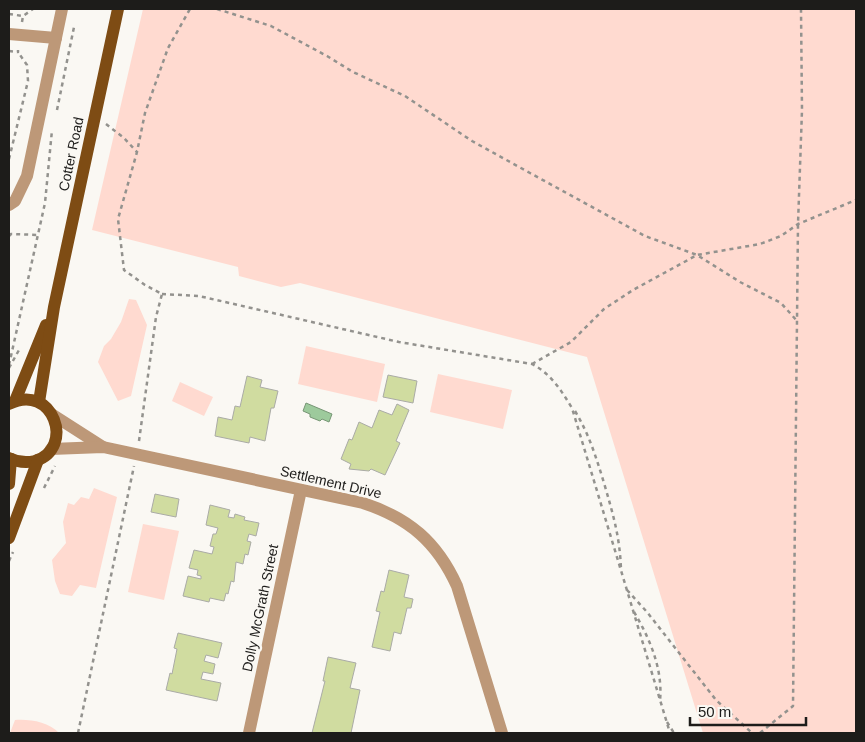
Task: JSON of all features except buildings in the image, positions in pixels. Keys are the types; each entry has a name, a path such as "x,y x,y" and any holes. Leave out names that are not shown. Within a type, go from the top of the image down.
{"main road":[{"name":"Cotter Road","path":"39,402 54,307 118,9"},
{"name":"Cotter Road","path":"12,402 54,307"},
{"path":"9,484 10,458 20,462 38,460 51,449 57,432 53,415 39,402 31,399 12,402"},
{"path":"9,538 38,460"}],"street":[{"path":"9,205 15,201 27,176 62,9"},
{"path":"9,34 56,38"},
{"name":"Settlement Drive","path":"53,415 103,447"},
{"name":"Settlement Drive","path":"51,449 103,447 363,503 384,510 417,530 439,552 449,567 457,586 502,733"},
{"name":"Dolly McGrath Street","path":"249,733 301,490"}],"path":[{"path":"190,9 168,48 146,113 138,152 118,220 124,270 162,294 199,296 399,342 532,364 542,369 572,408 588,434 620,544 622,574"},
{"path":"217,9 271,26 354,72 405,96 472,141 638,232 697,255 740,282 781,303 798,322"},
{"path":"760,733 793,706 802,9"},
{"path":"9,14 23,16"},
{"path":"55,116 76,19"},
{"path":"9,159 28,81 27,65 18,52"},
{"path":"93,120 108,125 138,152"},
{"path":"9,365 45,204 53,125"},
{"path":"532,364 571,342 604,309 633,290 697,255 760,244 781,236 798,224 856,200"},
{"path":"9,236 11,234 39,235"},
{"path":"78,733 137,454 156,317 162,294"},
{"path":"572,408 670,733"},
{"path":"626,590 647,612 716,700 752,733"},
{"path":"632,609 652,646 659,674 660,703"},
{"path":"665,718 674,733"}],"shaded area":[{"path":"143,9 856,9 856,733 703,733 587,357 300,283 281,287 239,276 238,267 92,230"},
{"path":"129,299 136,300 147,325 131,396 118,401 98,362 104,346 111,339 121,322"},
{"path":"306,346 385,364 377,402 298,384"},
{"path":"438,374 512,390 503,429 430,412"},
{"path":"180,382 213,397 204,416 172,401"},
{"path":"306,403 332,414 329,422 310,417 310,414 303,411"},
{"path":"94,488 117,497 96,588 80,585 72,596 60,594 55,581 52,560 66,543 63,522 68,503 74,505 81,497 89,499"},
{"path":"143,524 179,531 164,600 128,592"},
{"path":"15,720 39,722 50,726 59,733 10,733"}]}
